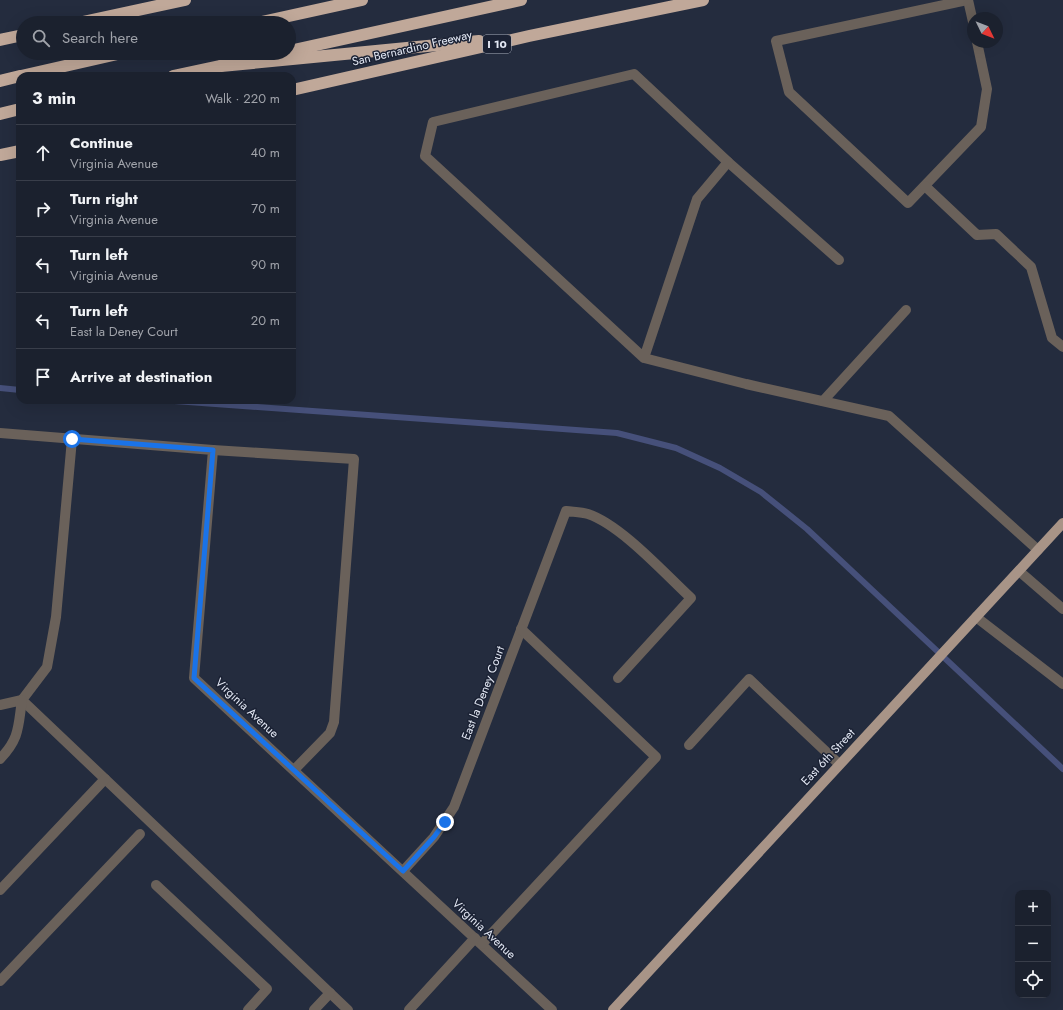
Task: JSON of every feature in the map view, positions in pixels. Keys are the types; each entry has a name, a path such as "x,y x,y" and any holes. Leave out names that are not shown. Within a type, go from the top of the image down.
{"highway":[{"path":"111,16 185,0"},
{"path":"289,16 362,0"},
{"path":"296,49 521,0"},
{"name":"San Bernardino Freeway","path":"296,89 529,36 703,0"},
{"path":"296,59 529,36"},
{"path":"0,40 16,37"},
{"path":"38,72 91,60"},
{"path":"192,72 248,60"},
{"path":"221,66 283,60"},
{"path":"0,81 16,77"},
{"path":"0,114 16,110"},
{"path":"0,156 16,152"}],"main road":[{"name":"East 6th Street","path":"613,1010 914,682 1063,523"}],"street":[{"path":"971,12 968,0 776,41 789,92 908,203 980,127 987,89 978,48"},
{"path":"839,260 728,162 634,74 433,122 425,156 644,358 889,416 1038,550"},
{"path":"644,358 697,198 728,162"},
{"path":"925,186 977,235 996,234 1031,267 1052,338 1063,347"},
{"path":"823,401 906,310"},
{"path":"0,433 213,450 354,459 334,722 330,734 294,770"},
{"path":"0,759 10,748 17,735 22,700 47,667 56,617 72,439"},
{"name":"Virginia Avenue","path":"213,450 194,678 552,1010"},
{"name":"East la Deney Court","path":"403,871 434,837 454,807 566,511 587,514 623,535 691,598 618,678"},
{"path":"1019,571 1063,608"},
{"path":"976,617 1063,684"},
{"path":"409,1010 479,941 656,758 521,629"},
{"path":"689,745 750,679 839,764"},
{"path":"0,705 22,700"},
{"path":"22,700 348,1010"},
{"path":"0,890 105,779"},
{"path":"0,981 140,834"},
{"path":"156,885 267,990 248,1010"},
{"path":"314,1010 330,993"}],"waterway":[{"path":"0,388 16,390"},
{"path":"216,404 617,433 676,448 720,468 761,492 807,529 1063,769"}],"route":[{"path":"72,439 213,450 194,678 403,871 434,837 445,822"}]}
